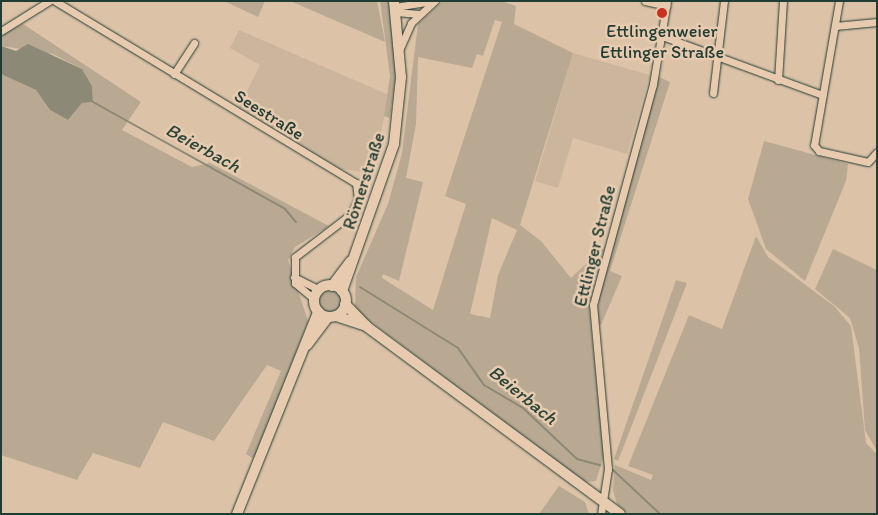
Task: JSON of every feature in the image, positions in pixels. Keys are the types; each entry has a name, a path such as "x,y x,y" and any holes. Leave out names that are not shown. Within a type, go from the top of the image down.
{"main road":[{"name":"Römerstraße","path":"342,291 352,261 369,226 394,144 400,104 400,49 395,7"},
{"name":"Römerstraße","path":"332,286 352,261"},
{"path":"366,326 327,315 317,295 332,286 342,291 345,304 366,326 620,514"},
{"path":"237,514 307,345 327,315 345,304"}],"street":[{"path":"1,31 49,1"},
{"name":"Seestraße","path":"55,1 325,167 349,177 359,190 355,209 297,252 294,277"},
{"path":"395,7 431,1"},
{"name":"Römerstraße","path":"400,49 419,14 435,1"},
{"path":"645,1 666,4"},
{"path":"713,93 724,1"},
{"path":"778,80 783,1"},
{"path":"839,1 822,95 815,149 868,162 877,152"},
{"name":"Ettlinger Straße","path":"601,514 608,469 593,305 662,36 666,4"},
{"path":"395,7 419,14"},
{"path":"835,26 877,22"},
{"path":"662,36 822,95"},
{"path":"174,74 194,43"},
{"path":"294,277 317,295"},
{"path":"294,277 299,290 317,295"}],"shaded area":[{"path":"224,1 265,1 258,17"},
{"path":"290,1 377,1 385,42"},
{"path":"380,1 388,1 390,10 396,73 390,118 384,116 390,76"},
{"path":"443,1 501,1 516,6 514,24 573,53 520,225 541,241 571,278 605,246 589,308 604,456 596,481 585,482 355,310 356,277 388,204 402,153 418,24","holes":["495,20 502,22 445,196 466,204 433,310 382,278 383,274 399,281 423,182 406,178 416,124 418,57 472,68 477,54 483,56","492,218 517,230 498,275 490,318 470,314"]},
{"name":"Beierbach","path":"23,24 141,102 122,130 192,167 210,163 329,226 295,247 288,260 308,321 255,460 246,454 281,371 267,365 214,441 163,422 140,468 93,453 77,480 1,455 1,74 36,90 50,110 68,120 82,103 93,102 92,86 82,69 53,54 1,46 1,35"},
{"path":"239,30 389,95 372,173 340,169 238,109 260,65 230,48"},
{"path":"28,44 82,69 92,86 93,102 82,103 68,120 50,110 36,90 1,74 1,46 16,51"},
{"path":"573,53 650,75 627,154 573,138 558,188 535,181"},
{"path":"659,77 670,82 610,271 622,276 601,325 597,324 600,288"},
{"path":"764,141 848,164 846,181 805,281 766,249 748,199"},
{"path":"756,236 768,257 834,306 851,326 866,443 877,454 877,514 628,514 617,504 613,490 615,465 651,480 653,475 628,466 689,315 722,329"},
{"path":"833,249 877,270 877,451 865,430 859,348 850,318 815,289"},
{"path":"676,280 687,283 618,461 614,459"},
{"path":"330,291 338,294 341,302 338,310 330,313 322,310 319,302 322,294"},
{"path":"559,486 585,502 589,514 539,514"}],"waterway":[{"name":"Beierbach","path":"93,102 285,209 296,222"},
{"name":"Beierbach","path":"360,287 458,348 484,385 523,408 577,459 600,465"},
{"name":"Beierbach","path":"613,470 660,514"},
{"name":"Beierbach","path":"679,514 692,514"},
{"name":"Beierbach","path":"700,514 729,514"}],"place":[{"name":"Ettlingenweier Ettlinger Straße","path":"662,13"}]}
